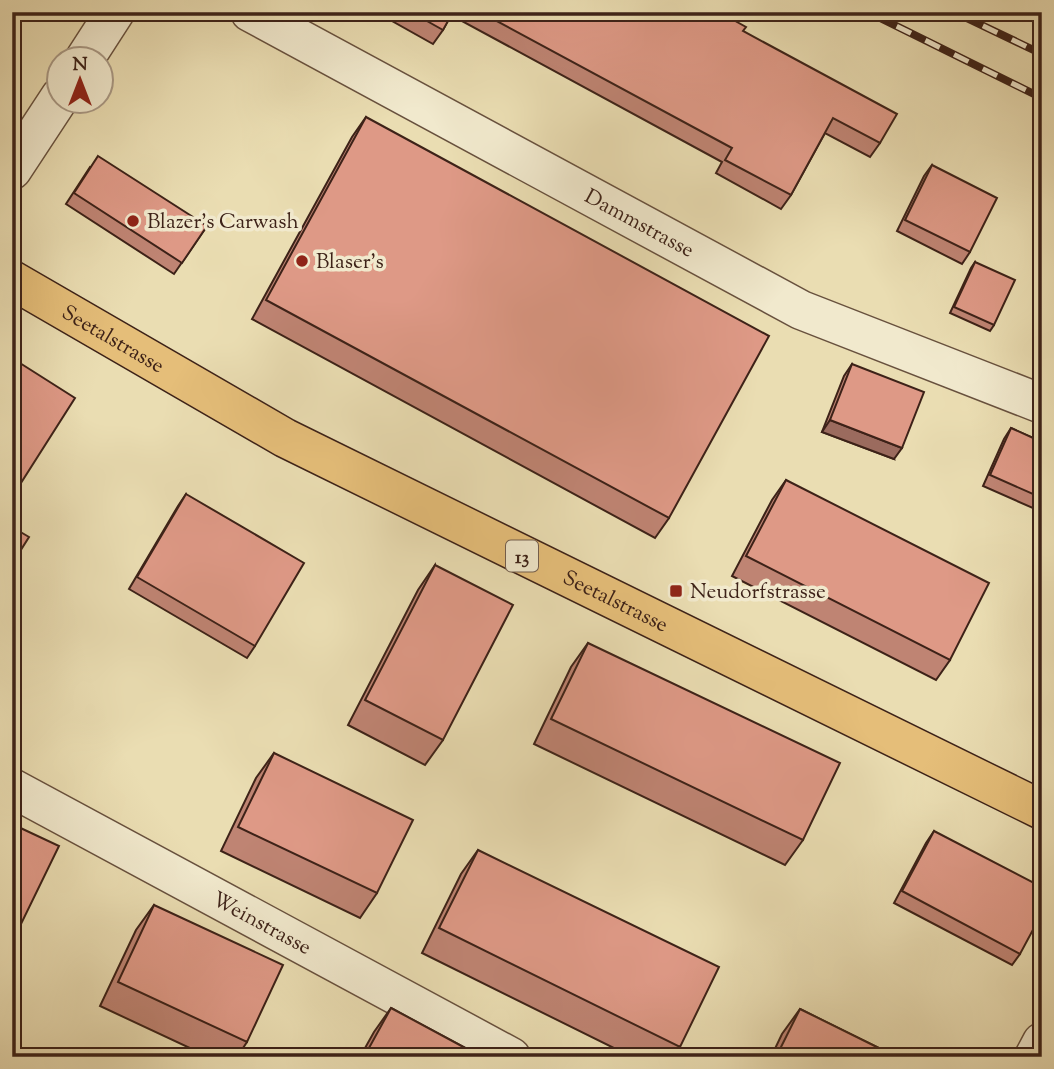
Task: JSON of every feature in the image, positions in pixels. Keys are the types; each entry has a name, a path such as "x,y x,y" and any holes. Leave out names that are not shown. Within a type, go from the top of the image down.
{"main road":[{"name":"Seetalstrasse","path":"12,281 285,438 1042,810"}],"street":[{"path":"93,46 115,12"},
{"name":"Dammstrasse","path":"250,12 801,310 1042,404"},
{"path":"12,170 48,116"},
{"name":"Weinstrasse","path":"12,788 511,1057"},
{"path":"1034,1057 1042,1042"}],"building":[{"path":"411,12 453,12 443,30"},
{"path":"480,12 719,12 746,27 743,31 897,114 880,143 833,118 791,195 725,160 732,148"},
{"path":"366,117 769,336 669,518 266,300"},
{"name":"Blazer's Carwash","path":"98,156 207,226 182,263 74,193"},
{"path":"932,165 997,198 970,252 905,220"},
{"path":"975,262 1015,280 994,325 954,307"},
{"path":"12,358 75,398 12,497"},
{"path":"852,364 924,392 902,448 830,420"},
{"path":"1011,428 1042,442 1042,498 990,475"},
{"path":"786,480 989,583 950,660 746,556"},
{"path":"186,494 304,563 255,646 137,577"},
{"path":"12,527 29,537 12,564"},
{"path":"435,565 513,605 443,740 365,700"},
{"path":"588,643 840,763 803,840 551,719"},
{"path":"274,753 413,820 377,893 238,827"},
{"path":"12,824 59,846 21,924 12,920"},
{"path":"934,831 1042,887 1042,913 1020,954 902,891"},
{"path":"478,850 719,967 680,1047 439,928"},
{"path":"154,905 283,965 247,1042 118,982"},
{"path":"391,1008 482,1057 364,1057"},
{"path":"800,1009 897,1057 776,1057"}],"railway":[{"path":"868,12 1042,98"},
{"path":"954,12 1042,54"}],"place":[{"name":"Blazer's Carwash","path":"133,221"},
{"name":"Blaser's","path":"302,261"},
{"name":"Neudorfstrasse","path":"676,591"}]}
